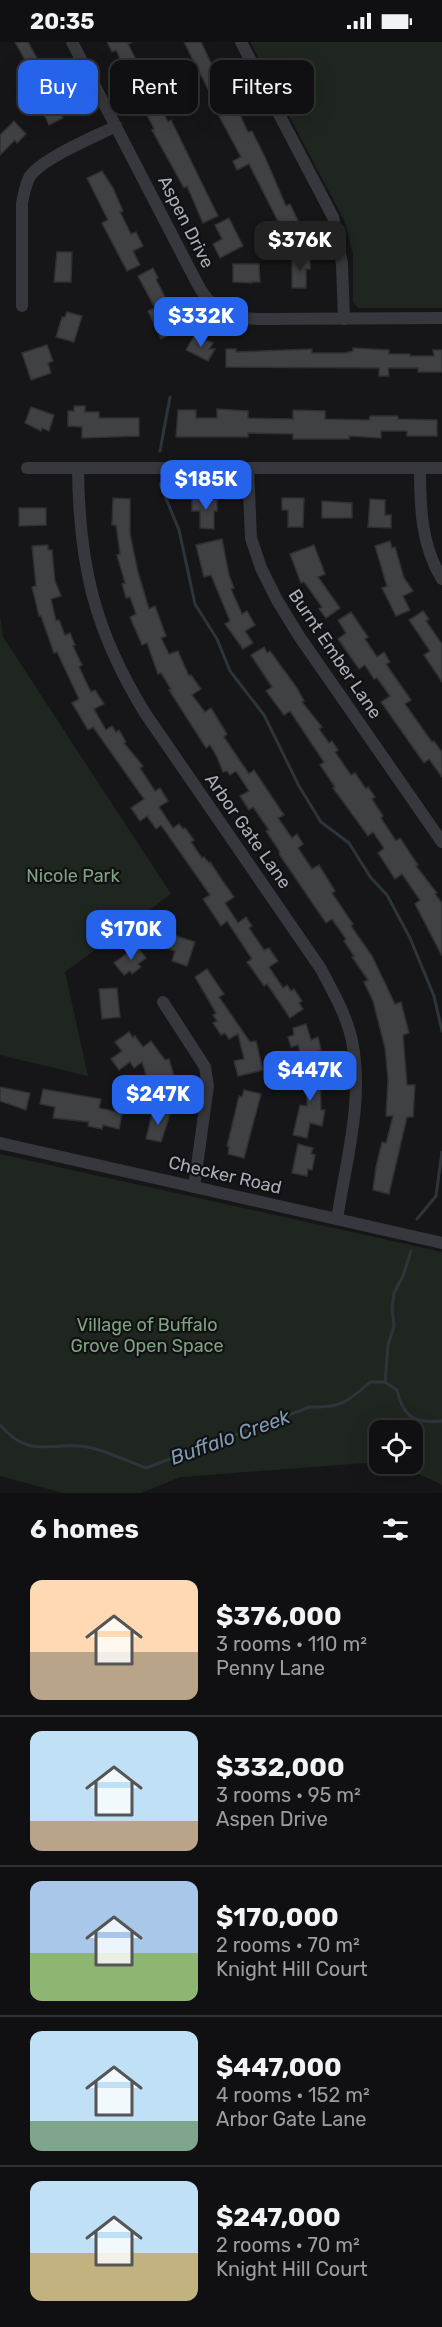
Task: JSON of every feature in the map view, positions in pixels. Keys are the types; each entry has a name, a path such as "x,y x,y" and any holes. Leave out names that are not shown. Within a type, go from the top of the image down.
{"street":[{"name":"Aspen Drive","path":"72,42 198,285 208,302 218,312 234,318 442,318"},
{"path":"241,42 333,217 342,264 344,318"},
{"path":"22,306 22,203 25,187 31,175 44,163 116,126"},
{"path":"27,468 442,468"},
{"name":"Arbor Gate Lane","path":"78,468 83,555 91,592 107,642 121,672 145,713 321,969 335,995 352,1040 355,1065 355,1112 337,1219"},
{"name":"Burnt Ember Lane","path":"248,468 251,538 261,568 277,600 299,636 442,842"},
{"path":"420,468 420,506 424,532 430,553 442,579"},
{"path":"163,1002 205,1067 208,1086 194,1187"},
{"name":"Checker Road","path":"0,1143 442,1243"}],"green space":[{"path":"250,42 442,42 442,308 358,308 353,302 353,253 344,220 288,114 314,114 314,60 260,60"},
{"name":"Nicole Park","path":"0,615 3,637 171,894 65,972 88,1076 0,1055"},
{"name":"Village of Buffalo Grove Open Space","path":"0,1154 442,1252 442,1485 419,1474 423,1474 423,1420 369,1420 369,1463 181,1477 141,1493 63,1493 0,1476"}],"building":[{"path":"15,42 28,42 38,60 25,60"},
{"path":"107,42 132,42 128,44 136,60 121,60 116,50 112,52"},
{"path":"184,42 201,42 210,61 210,93 198,70 198,60 193,60"},
{"path":"44,114 61,114 63,118 49,125"},
{"path":"146,114 164,114 168,122 171,120 218,216 203,223 187,186 184,188 152,130 154,129"},
{"path":"218,114 240,114 248,132 252,131 286,206 290,204 302,229 286,237 249,164 237,170 233,161 241,157"},
{"path":"14,121 26,134 17,143 15,140 0,155 0,135"},
{"path":"102,171 113,188 123,211 120,212 131,234 136,232 143,246 133,251 140,265 127,271 102,223 108,220 87,178"},
{"path":"229,218 243,246 220,258 213,244 222,239 215,225"},
{"path":"57,252 72,252 71,282 54,282"},
{"path":"292,257 310,257 310,269 306,269 306,288 292,288"},
{"path":"233,264 259,264 260,282 233,282"},
{"path":"153,268 167,301 171,299 178,314 169,318 176,332 161,339 148,311 155,308 138,276"},
{"path":"67,312 82,316 74,342 56,337 62,317 65,317"},
{"path":"194,336 213,343 209,349 215,349 208,361 186,350"},
{"path":"47,345 53,361 48,363 51,373 31,380 22,353"},
{"path":"353,348 389,350 389,354 410,354 410,356 434,356 433,350 442,350 442,372 418,372 418,368 388,368 389,376 379,376 379,368 226,367 226,349 236,349 236,352 312,349 312,353 345,353 353,351"},
{"path":"74,406 85,406 85,412 99,412 99,418 139,418 139,436 82,438 82,427 68,426 68,411 74,411"},
{"path":"31,407 54,415 49,431 42,428 41,431 25,423"},
{"path":"217,409 248,411 248,418 293,419 293,410 325,411 325,419 369,420 370,416 398,416 398,419 437,420 437,436 407,436 407,431 381,431 381,438 349,436 349,439 293,439 293,434 248,433 248,437 176,437 178,410 196,410 196,418 217,418"},
{"path":"113,498 130,499 130,534 149,609 155,606 166,636 161,638 169,654 178,651 189,676 191,675 201,689 192,695 205,712 211,708 227,734 224,737 249,774 254,770 284,815 278,818 292,838 297,834 303,844 298,848 312,869 319,865 335,891 332,893 353,924 351,926 372,956 395,1004 401,1002 409,1033 403,1035 407,1085 415,1085 413,1117 407,1117 389,1194 373,1190 382,1142 386,1143 393,1116 386,1116 388,1079 385,1048 373,1001 364,982 368,980 352,957 354,956 344,941 346,939 332,919 326,923 279,854 280,852 266,831 269,830 253,807 249,810 240,796 249,791 236,771 230,775 227,771 223,772 210,745 206,748 169,690 171,689 161,673 158,674 147,643 142,645 130,617 136,614 130,597 126,598 122,584 125,583 117,555 120,554 116,525 112,525"},
{"path":"192,498 217,499 214,529 200,528 200,511 192,511"},
{"path":"282,498 304,498 303,527 288,527 288,510 282,510"},
{"path":"370,499 385,500 385,515 391,515 391,528 368,527"},
{"path":"322,501 352,503 352,518 322,518"},
{"path":"19,508 46,508 46,525 19,526"},
{"path":"222,539 234,588 231,589 242,614 247,611 255,625 245,631 253,643 243,649 225,624 230,621 211,575 204,577 196,545"},
{"path":"390,541 392,548 395,547 404,578 413,591 403,596 410,610 396,616 382,588 387,586 375,546"},
{"path":"48,545 48,550 52,550 55,581 61,596 51,599 56,621 59,620 65,635 70,633 82,665 79,667 91,692 95,690 104,704 94,709 106,730 112,726 116,732 119,730 126,742 124,743 143,766 140,768 155,791 160,788 168,801 159,807 173,828 179,824 183,829 185,828 194,840 191,842 202,858 210,862 234,897 225,903 238,923 246,917 252,926 249,928 264,950 269,948 278,961 269,967 283,988 287,985 291,991 294,989 302,1001 299,1003 303,1009 290,1018 267,984 264,986 247,962 252,959 227,921 221,926 203,899 210,895 161,825 156,829 147,816 140,821 131,808 144,799 93,727 88,730 72,703 79,699 57,652 54,653 41,616 39,616 32,587 36,586 32,546"},
{"path":"314,545 325,574 318,577 340,608 326,618 319,609 322,607 304,582 301,583 290,554"},
{"path":"423,611 429,619 426,621 442,644 442,682 424,655 430,651 409,620"},
{"path":"351,612 368,637 365,639 377,657 384,652 390,662 386,664 411,700 405,704 432,742 434,741 442,752 442,777 429,759 424,763 381,702 390,696 377,678 374,679 365,665 359,669 338,639 346,633 338,620"},
{"path":"264,647 267,653 270,651 297,688 304,701 302,702 322,727 319,729 329,743 332,741 338,750 335,752 351,775 355,773 366,789 368,787 375,797 372,799 383,816 381,818 396,841 400,838 418,865 416,866 437,893 435,894 442,903 442,956 415,904 420,900 402,874 395,879 378,853 384,848 373,832 368,836 333,788 335,787 320,765 324,762 290,711 284,715 266,691 272,687 251,655"},
{"path":"161,931 195,942 187,966 172,961 175,951 156,945"},
{"path":"137,946 146,958 138,964 141,967 132,974 130,971 124,975 114,963"},
{"path":"207,969 224,994 219,997 250,1042 256,1041 263,1070 238,1076 234,1061 244,1059 238,1034 229,1039 225,1033 221,1035 213,1023 217,1021 213,1015 216,1013 195,977"},
{"path":"117,988 120,1017 102,1019 99,989"},
{"path":"306,1024 311,1040 318,1037 321,1050 301,1056 298,1045 291,1047 288,1037 294,1035 293,1028"},
{"path":"129,1032 143,1047 151,1041 165,1060 169,1059 179,1093 154,1100 142,1062 134,1068 130,1062 119,1070 111,1059 122,1051 115,1042"},
{"path":"323,1066 323,1077 320,1077 321,1110 325,1110 322,1126 310,1123 307,1138 293,1135 300,1105 307,1106 306,1078 300,1078 299,1067"},
{"path":"0,1087 30,1093 26,1110 0,1101"},
{"path":"43,1089 101,1099 99,1108 122,1113 119,1129 103,1125 102,1129 88,1126 89,1122 53,1118 55,1107 40,1104"},
{"path":"244,1090 261,1094 244,1158 228,1154 229,1147 227,1146 239,1096 242,1097"},
{"path":"153,1110 170,1114 161,1142 146,1139"},
{"path":"298,1144 313,1148 311,1154 315,1155 312,1170 308,1169 307,1176 292,1173"}],"waterway":[{"path":"160,451 170,397"},
{"path":"160,484 179,530 195,604 217,639 230,671 264,715 299,786 321,822 349,843 371,878 387,895 410,938 434,996 442,1031"},
{"path":"417,1219 436,1196 442,1152"},
{"path":"385,1382 388,1345 394,1326 392,1308 394,1293 403,1276 411,1251"},
{"name":"Buffalo Creek","path":"0,1425 12,1436 33,1446 92,1448 146,1468 310,1407 336,1405 356,1394 370,1382 385,1382 397,1390 403,1407 417,1420 442,1421"}]}
